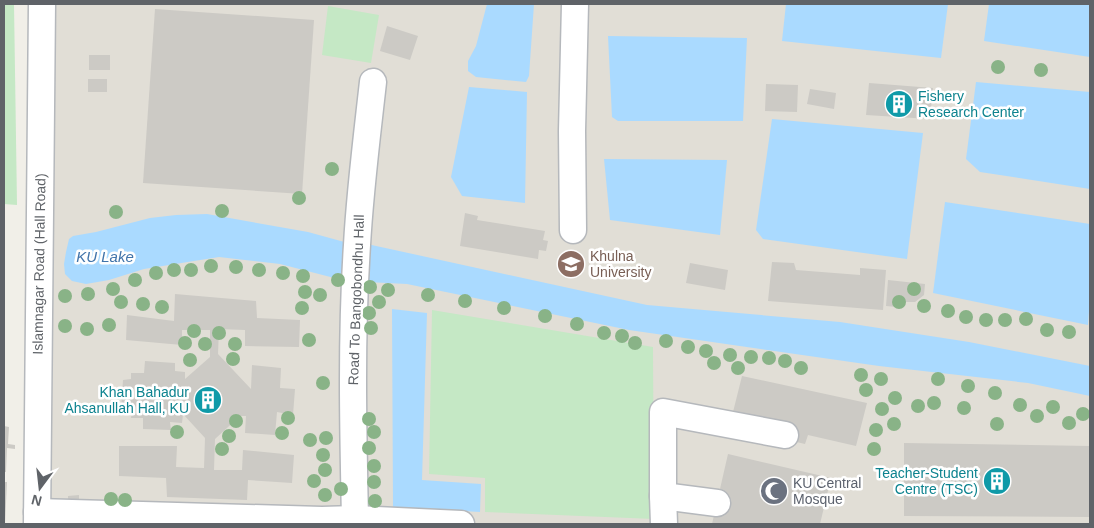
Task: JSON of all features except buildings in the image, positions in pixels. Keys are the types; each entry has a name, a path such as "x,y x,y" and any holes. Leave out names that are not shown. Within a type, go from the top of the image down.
{"street":[{"name":"Islamnagar Road (Hall Road)","path":"37,518 42,4"},
{"path":"573,230 572,131 575,4"},
{"name":"Road To Bangobondhu Hall","path":"355,519 352,371 355,281 373,82"},
{"path":"664,524 663,412 785,435"},
{"path":"663,496 717,503"},
{"path":"37,518 355,519 461,524"}],"shaded area":[{"name":"Khulna University","path":"53,4 1090,4 1090,524 51,524"}],"green space":[{"path":"4,4 14,4 17,205 4,204"},
{"path":"328,6 379,15 371,63 322,55"},
{"path":"432,310 653,347 654,519 485,512 485,478 429,474"}],"water":[{"path":"487,4 534,4 529,76 526,82 476,77 468,71 468,61 476,46"},
{"path":"786,4 948,4 941,58 782,41"},
{"path":"989,4 1090,4 1090,57 984,41"},
{"path":"608,36 747,38 743,121 618,121 612,117"},
{"path":"976,82 1090,92 1090,189 980,172 966,159"},
{"path":"469,87 527,92 525,203 462,196 451,177"},
{"path":"772,119 923,133 907,259 763,239 756,230"},
{"path":"604,159 727,160 720,235 610,220"},
{"path":"945,202 1090,224 1088,325 933,293"},
{"name":"KU Lake","path":"207,214 308,232 348,243 367,244 647,305 840,322 969,342 1090,366 1090,396 1028,383 879,366 629,330 407,284 346,281 280,264 219,257 144,269 109,280 86,284 72,281 65,274 66,252 69,239 73,236 150,218"},
{"path":"392,309 427,313 422,480 481,484 480,512 393,507"}],"place":[{"name":"Fishery Research Center","path":"899,104"},
{"name":"Khulna University","path":"571,264"},
{"name":"Khan Bahadur Ahsanullah Hall, KU","path":"208,400"},
{"name":"Teacher-Student Centre (TSC)","path":"997,481"},
{"name":"KU Central Mosque","path":"774,491"}]}
